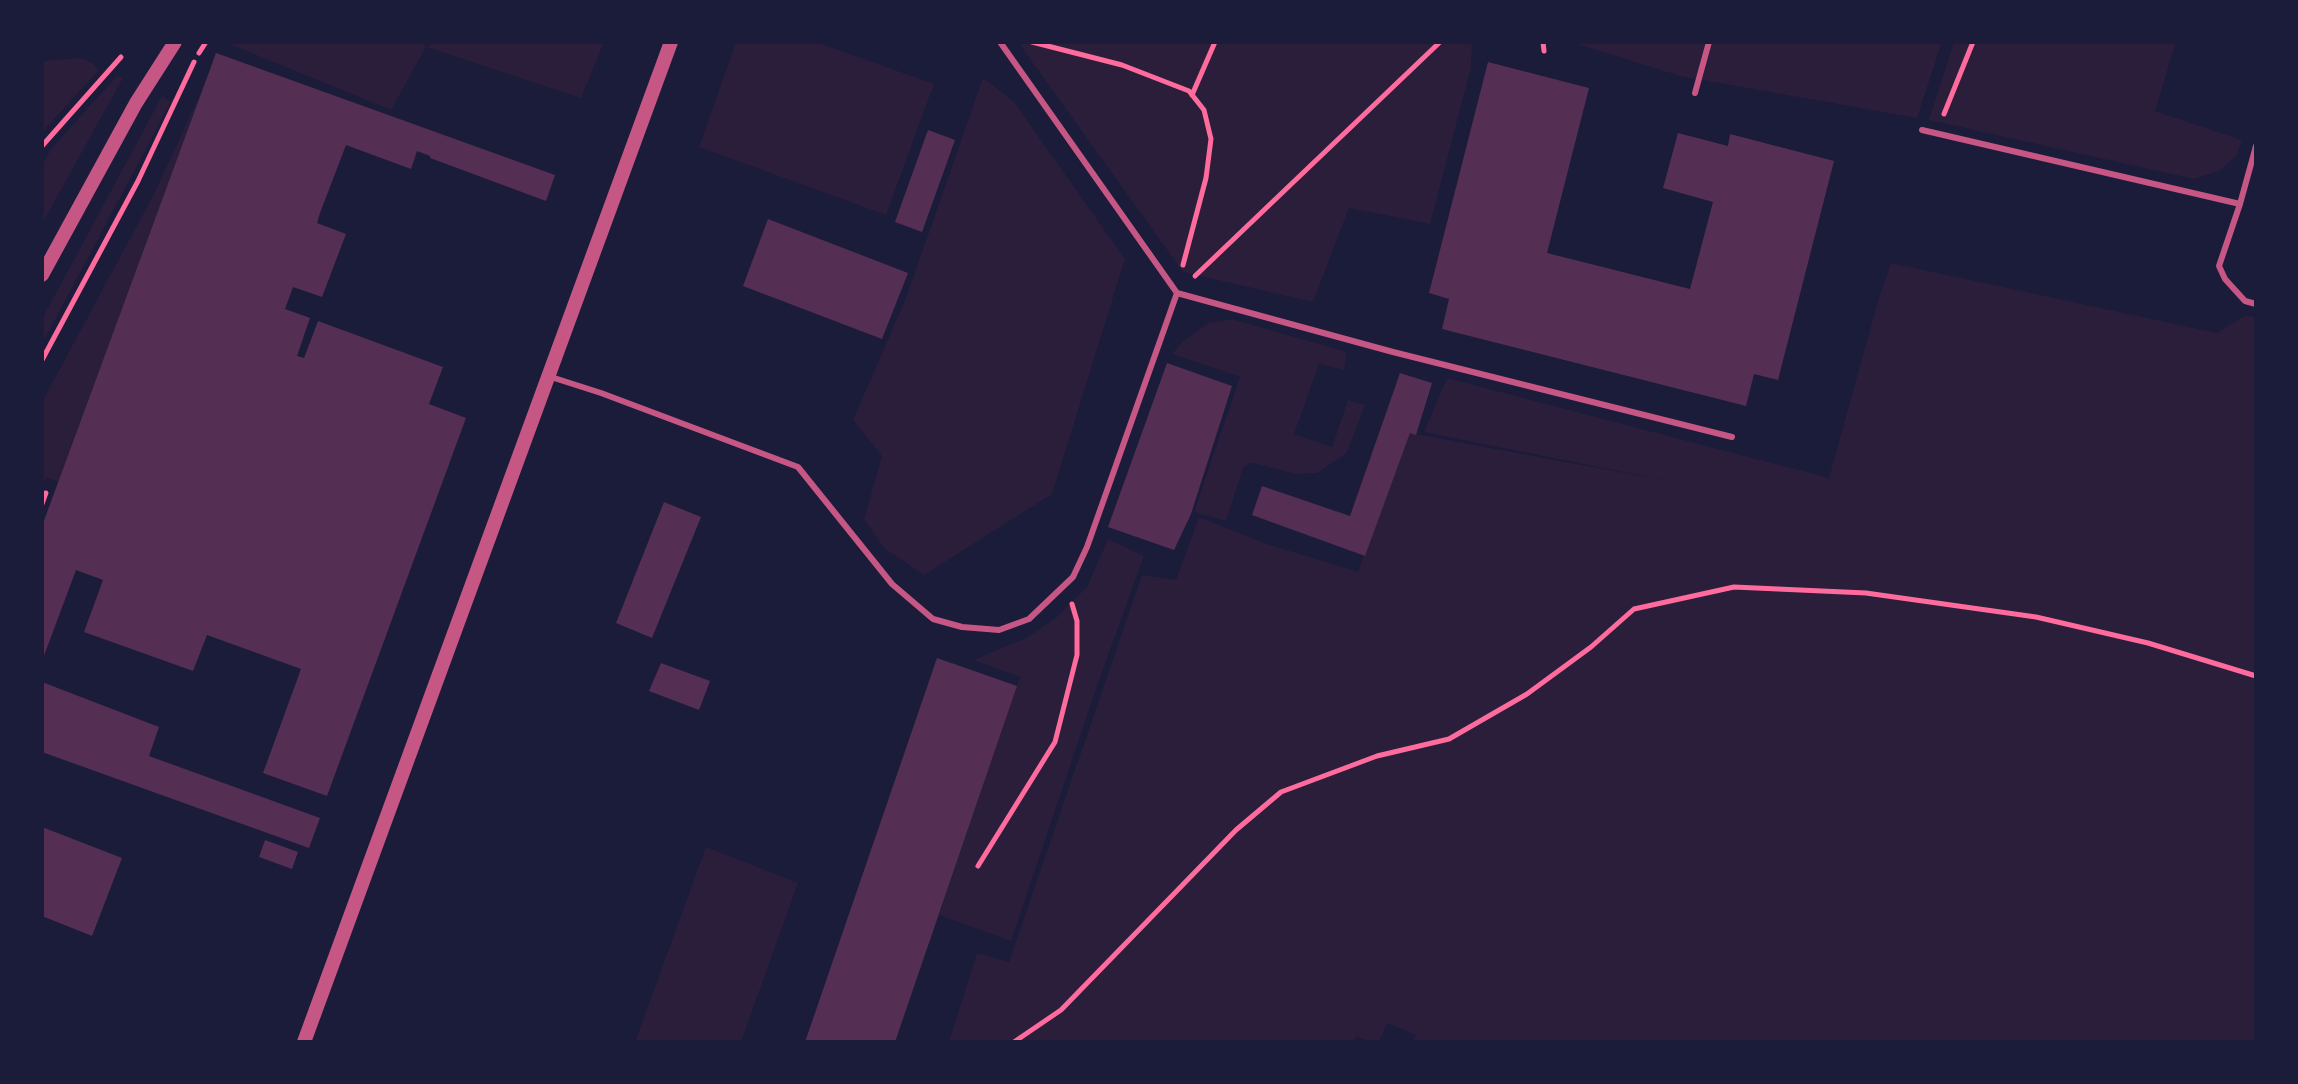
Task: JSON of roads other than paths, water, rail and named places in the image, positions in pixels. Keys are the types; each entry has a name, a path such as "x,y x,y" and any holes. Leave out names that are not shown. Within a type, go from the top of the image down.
{"street":[{"path":"42,275 136,103 175,42"},
{"path":"304,1042 671,42"}],"lane":[{"path":"1000,42 1177,293 1393,352 1732,437"},
{"path":"1695,93 1709,42"},
{"path":"1922,130 2240,204"},
{"path":"2256,146 2219,266 2225,279 2245,301 2256,304"},
{"path":"548,377 601,393 798,467 892,584 933,619 962,627 999,630 1029,619 1073,577 1087,547 1177,293"}]}
